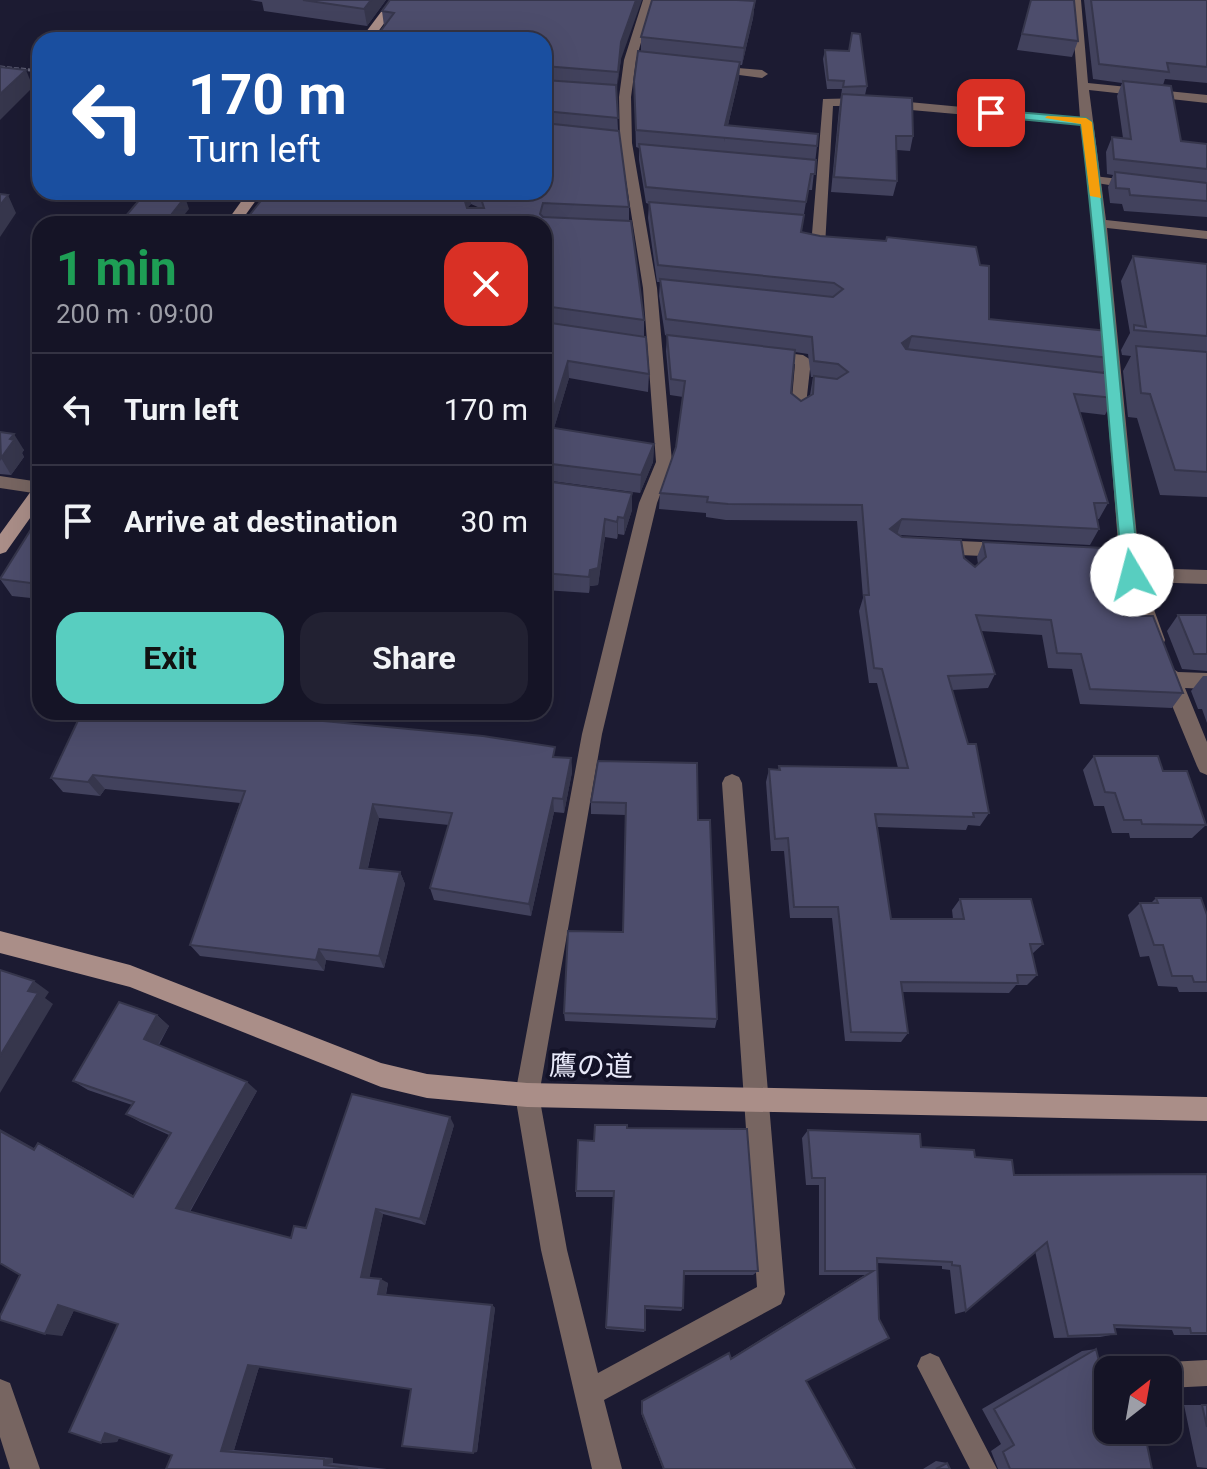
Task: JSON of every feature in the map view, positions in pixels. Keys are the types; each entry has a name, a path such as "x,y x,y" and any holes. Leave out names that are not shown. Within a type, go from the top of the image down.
{"street":[{"path":"372,32 396,0"},
{"path":"607,1469 554,1250 527,1095 592,734 641,502 664,462 650,288 635,233 646,210 627,148 618,97 648,0"},
{"path":"1076,0 1086,122 1117,363 1105,383 1120,555 1132,575 1206,763"},
{"path":"630,60 644,62"},
{"path":"703,68 762,74"},
{"path":"1082,86 1207,99"},
{"path":"818,246 827,102 866,102 1086,122"},
{"path":"627,148 642,154"},
{"path":"808,169 823,170"},
{"path":"1100,223 1207,235"},
{"path":"804,225 820,227"},
{"path":"758,354 803,360 806,385 799,410"},
{"path":"0,482 32,488"},
{"path":"0,547 32,501"},
{"path":"924,546 965,554 1023,551"},
{"path":"1132,575 1207,577"},
{"path":"1172,680 1207,681"},
{"path":"589,1393 771,1294 732,783"},
{"name":"鷹の道","path":"0,942 130,976 381,1075 427,1086 527,1095 1207,1109"},
{"path":"0,1393 25,1469"}],"lane":[{"path":"610,142 627,148"},
{"path":"1094,180 1151,186"},
{"path":"650,288 665,290"},
{"path":"930,1366 984,1469"},
{"path":"1182,1374 1207,1373"}],"path":[{"path":"0,67 32,70"}],"building":[{"path":"303,0 371,0 364,9"},
{"path":"390,0 636,0 621,42 618,72 552,67 552,32 380,32 394,13 382,11"},
{"path":"652,0 755,1 744,48 641,37"},
{"path":"1031,0 1074,0 1078,41 1022,34"},
{"path":"1091,0 1207,0 1207,67 1167,63 1169,72 1099,64"},
{"path":"852,33 860,34 867,86 843,87 844,81 828,80 825,50 849,51"},
{"path":"638,51 740,62 725,125 818,134 817,146 636,130 634,81"},
{"path":"0,67 26,70 0,94"},
{"path":"552,81 616,85 618,118 552,112"},
{"path":"1123,81 1171,86 1181,141 1207,144 1207,169 1114,159 1112,137 1131,139"},
{"path":"842,94 912,98 913,136 896,136 897,181 834,177"},
{"path":"552,124 619,131 629,207 543,203 542,216 249,216 262,200 464,200 467,208 484,208 482,200 552,200"},
{"path":"639,144 816,160 815,174 811,174 806,202 646,187"},
{"path":"1115,172 1207,183 1207,201 1130,195 1129,189 1116,188"},
{"path":"0,194 8,195 0,205"},
{"path":"139,200 183,200 170,216 126,216"},
{"path":"649,202 804,215 801,232 820,236 886,241 887,237 976,247 980,265 989,266 989,319 1108,331 1110,358 912,336 902,343 906,349 1112,374 1114,398 1074,394 1108,503 1094,503 1099,529 902,519 890,529 902,537 961,540 964,558 975,567 986,557 983,542 1104,548 1124,616 1153,616 1183,693 1090,689 1081,654 1057,653 1051,620 976,615 995,674 948,676 968,744 976,744 989,813 973,813 974,817 875,814 891,919 964,919 960,899 1031,899 1043,944 1030,944 1037,975 1017,975 1018,983 901,982 908,1033 851,1032 838,907 794,907 788,838 775,839 769,769 780,770 779,766 908,768 882,669 874,668 864,595 869,595 862,505 728,504 707,502 708,497 660,493 676,447 685,381 671,379 667,335 795,350 791,393 801,401 813,394 814,376 837,379 848,372 838,364 814,361 812,337 666,319 660,279 833,297 843,289 834,283 658,265"},
{"path":"552,217 631,221 644,320 552,307"},
{"path":"1133,256 1207,264 1207,336 1134,330 1134,325 1146,327"},
{"path":"552,323 646,337 649,374 568,361 552,414"},
{"path":"1136,346 1207,352 1207,472 1175,470 1150,394 1141,393"},
{"path":"552,428 654,444 641,475 552,464"},
{"path":"0,432 14,434 10,439 14,440 1,458"},
{"path":"552,482 632,493 624,518 618,517 617,522 605,519 598,568 590,570 589,577 552,574"},
{"path":"32,528 32,583 0,579"},
{"path":"1178,615 1207,615 1207,654 1194,654"},
{"path":"78,720 313,720 483,736 555,747 553,757 571,758 563,799 553,798 529,904 430,888 452,813 373,804 360,868 400,872 379,956 319,949 316,960 190,945 245,791 93,775 88,782 51,778"},
{"path":"1094,756 1158,756 1163,771 1187,771 1206,825 1142,824 1141,820 1124,820 1115,793 1105,792"},
{"path":"598,761 697,763 698,820 710,820 717,1019 564,1013 568,931 623,932 626,803 591,802"},
{"path":"1156,898 1201,898 1207,915 1207,982 1194,982 1192,976 1172,976 1163,945 1154,945 1140,903 1158,903"},
{"path":"0,970 34,981 28,991 38,993 0,1056"},
{"path":"119,1002 157,1015 144,1039 247,1082 176,1208 291,1238 294,1226 306,1228 352,1094 450,1117 420,1219 376,1209 361,1277 381,1279 378,1294 492,1305 473,1453 402,1446 411,1389 248,1365 221,1451 324,1459 324,1465 358,1469 166,1469 172,1455 105,1433 101,1443 69,1432 118,1324 58,1305 45,1334 0,1320 20,1275 0,1263 0,1131 34,1150 38,1143 133,1197 171,1133 126,1114 134,1102 73,1081"},
{"path":"595,1125 747,1129 758,1271 684,1271 683,1308 645,1306 645,1330 606,1327 614,1191 576,1191 578,1140 594,1141"},
{"path":"808,1130 920,1134 921,1147 974,1150 975,1157 1012,1160 1014,1175 1207,1174 1207,1333 1191,1333 1190,1328 1114,1325 1116,1334 1068,1336 1047,1242 966,1311 960,1266 952,1265 952,1262 877,1258 879,1319 889,1338 806,1381 855,1469 664,1469 642,1413 642,1401 729,1353 731,1359 873,1271 825,1271 825,1178 812,1178"},
{"path":"1096,1349 1094,1444 1147,1444 1152,1469 1010,1469 1003,1452 1014,1445 994,1409"},
{"path":"1202,1405 1207,1405 1207,1427"},
{"path":"947,1463 950,1469 936,1469"}],"slow traffic":[{"path":"1051,118 1086,122 1096,196"}],"route":[{"path":"991,113 1086,122 1100,223 1118,464 1132,575"}]}
